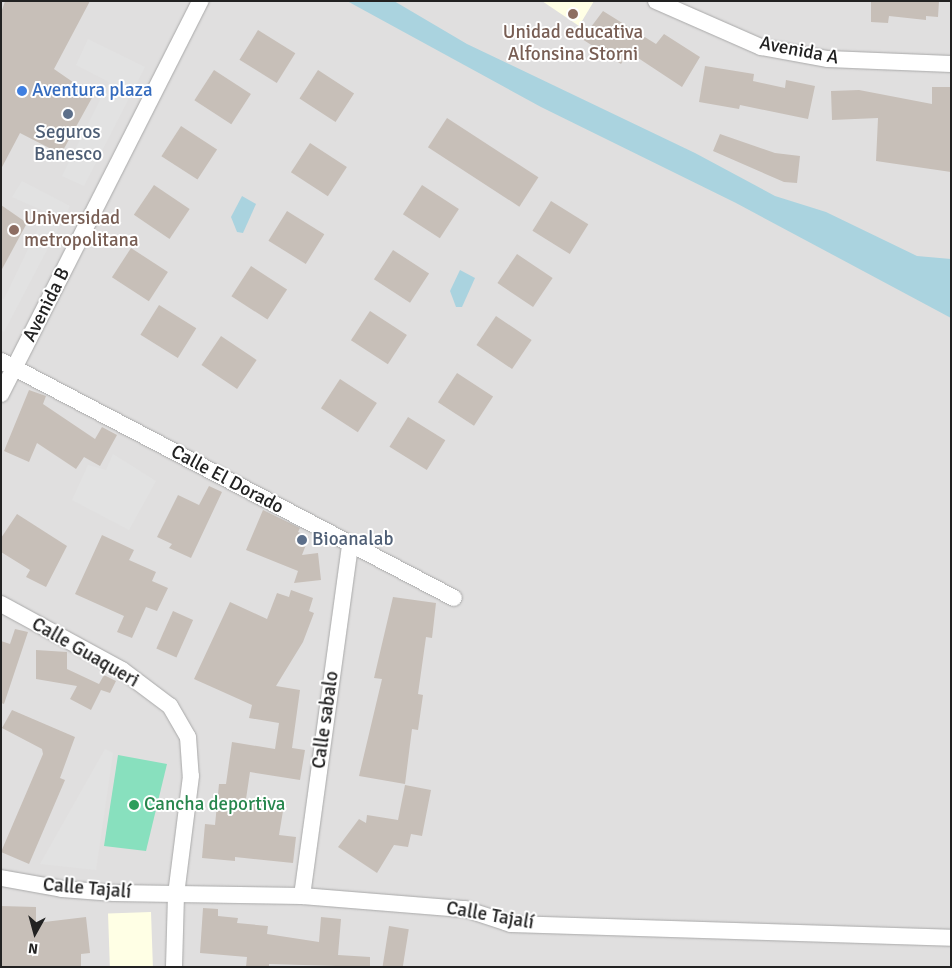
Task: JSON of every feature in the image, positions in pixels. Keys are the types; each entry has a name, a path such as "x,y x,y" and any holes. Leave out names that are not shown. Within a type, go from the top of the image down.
{"street":[{"name":"Avenida B","path":"1,394 8,364 200,1"},
{"name":"Avenida A","path":"656,1 761,46 828,59 951,64"},
{"name":"Calle El Dorado","path":"8,364 454,598"},
{"name":"Calle sabalo","path":"302,896 350,545"},
{"name":"Calle Guaqueri","path":"1,604 122,670 170,706 188,737 191,767 176,895 174,967"},
{"name":"Calle Tajalí","path":"1,878 62,889 176,895 302,896 465,909 512,924 951,938"}],"shaded area":[{"path":"1,1 951,1 951,967 1,967"},
{"name":"Unidad educativa Alfonsina Storni","path":"542,1 594,1 579,26"},
{"path":"88,39 145,67 84,186 62,176 109,82 76,65"},
{"path":"22,181 70,206 4,332 1,330 1,298 4,299 46,212 12,197"},
{"path":"113,454 156,481 129,530 72,500 88,465 106,470"},
{"path":"105,749 113,753 96,870 40,864"},
{"path":"151,912 153,967 110,967 108,914"}],"green space":[{"name":"Cancha deportiva","path":"118,755 167,764 146,851 104,846"}],"water":[{"path":"347,1 394,1 467,44 695,153 775,196 826,212 917,256 951,259 951,318 736,203 541,107"},
{"path":"242,196 256,204 243,233 237,232 231,217"},
{"path":"460,270 475,278 462,307 456,307 450,291"}],"building":[{"name":"Aventura plaza","path":"5,1 90,1 54,69 93,96 61,154 20,133 1,169 1,13"},
{"path":"871,1 939,1 938,17 926,16 926,20 889,16 888,23 871,22"},
{"path":"603,11 656,44 664,34 700,57 682,87 629,52 621,64 582,39"},
{"path":"258,30 295,53 277,83 239,60"},
{"path":"705,66 754,74 753,81 785,88 786,80 815,86 808,119 740,105 739,109 699,102"},
{"path":"214,70 251,94 231,124 194,100"},
{"path":"318,70 354,93 336,122 299,99"},
{"path":"932,87 951,87 951,172 876,161 878,118 832,120 831,91 859,90 932,104"},
{"path":"447,118 538,177 519,207 428,147"},
{"path":"181,126 217,149 197,180 161,156"},
{"path":"720,134 775,153 800,156 797,183 784,182 713,151"},
{"path":"310,143 347,167 328,196 291,172"},
{"path":"154,185 190,209 170,239 134,215"},
{"path":"422,185 459,209 440,238 403,214"},
{"path":"551,201 588,224 570,254 532,231"},
{"path":"1,205 27,223 1,271"},
{"path":"287,211 324,234 306,264 268,241"},
{"path":"131,248 168,272 149,301 112,277"},
{"path":"393,250 429,273 410,303 374,279"},
{"path":"517,254 553,278 533,307 497,283"},
{"path":"251,266 287,289 267,320 231,296"},
{"path":"159,305 196,328 178,358 140,335"},
{"path":"370,311 407,335 388,364 351,340"},
{"path":"496,316 532,340 512,369 476,345"},
{"path":"221,336 257,360 237,389 201,365"},
{"path":"457,373 493,396 474,426 438,402"},
{"path":"340,379 377,403 358,432 321,408"},
{"path":"29,390 46,396 43,404 95,439 102,427 117,435 100,466 84,457 76,469 37,443 29,462 4,451"},
{"path":"408,417 445,440 427,470 389,447"},
{"path":"209,486 222,492 191,558 169,548 172,544 157,537 178,495 199,505"},
{"path":"263,510 300,528 298,532 309,537 302,555 318,553 321,580 294,583 298,571 246,550"},
{"path":"17,514 67,546 46,587 26,577 30,570 1,552 1,538"},
{"path":"102,535 134,550 129,560 156,572 152,581 168,588 157,611 146,607 132,638 117,632 124,616 75,594"},
{"path":"291,590 313,598 309,611 314,613 303,642 276,686 300,690 292,748 305,750 300,780 250,772 246,799 284,805 279,835 296,837 293,863 235,857 235,861 202,858 205,824 215,825 219,784 226,784 232,742 275,749 279,723 249,718 252,705 194,679 230,602 267,619 277,593 289,597"},
{"path":"393,597 436,603 432,638 426,637 418,694 423,695 418,730 412,729 405,784 359,776 382,679 374,678"},
{"path":"173,611 193,620 176,657 156,648"},
{"path":"15,629 28,632 4,704 1,703 1,641 10,644"},
{"path":"36,650 67,652 67,669 99,684 104,675 116,681 110,693 101,690 91,710 70,699 77,686 36,679"},
{"path":"12,710 75,737 60,778 65,780 29,864 1,852 43,754 42,749 2,728"},
{"path":"405,785 431,790 422,836 411,834 408,847 394,845 377,873 338,847 359,819 366,823 367,815 398,820"},
{"path":"1,906 36,907 36,923 86,917 90,953 81,954 81,967 1,967"},
{"path":"203,908 218,909 218,916 238,918 237,923 268,926 267,934 319,942 321,917 341,919 338,955 370,957 370,967 269,964 269,967 246,967 247,957 200,953"},
{"path":"389,926 409,929 403,967 383,967"}],"place":[{"name":"Unidad educativa Alfonsina Storni","path":"573,14"},
{"name":"Aventura plaza","path":"22,91"},
{"name":"Seguros Banesco","path":"68,114"},
{"name":"Universidad metropolitana","path":"14,230"},
{"name":"Bioanalab","path":"302,540"},
{"name":"Cancha deportiva","path":"134,805"}]}
